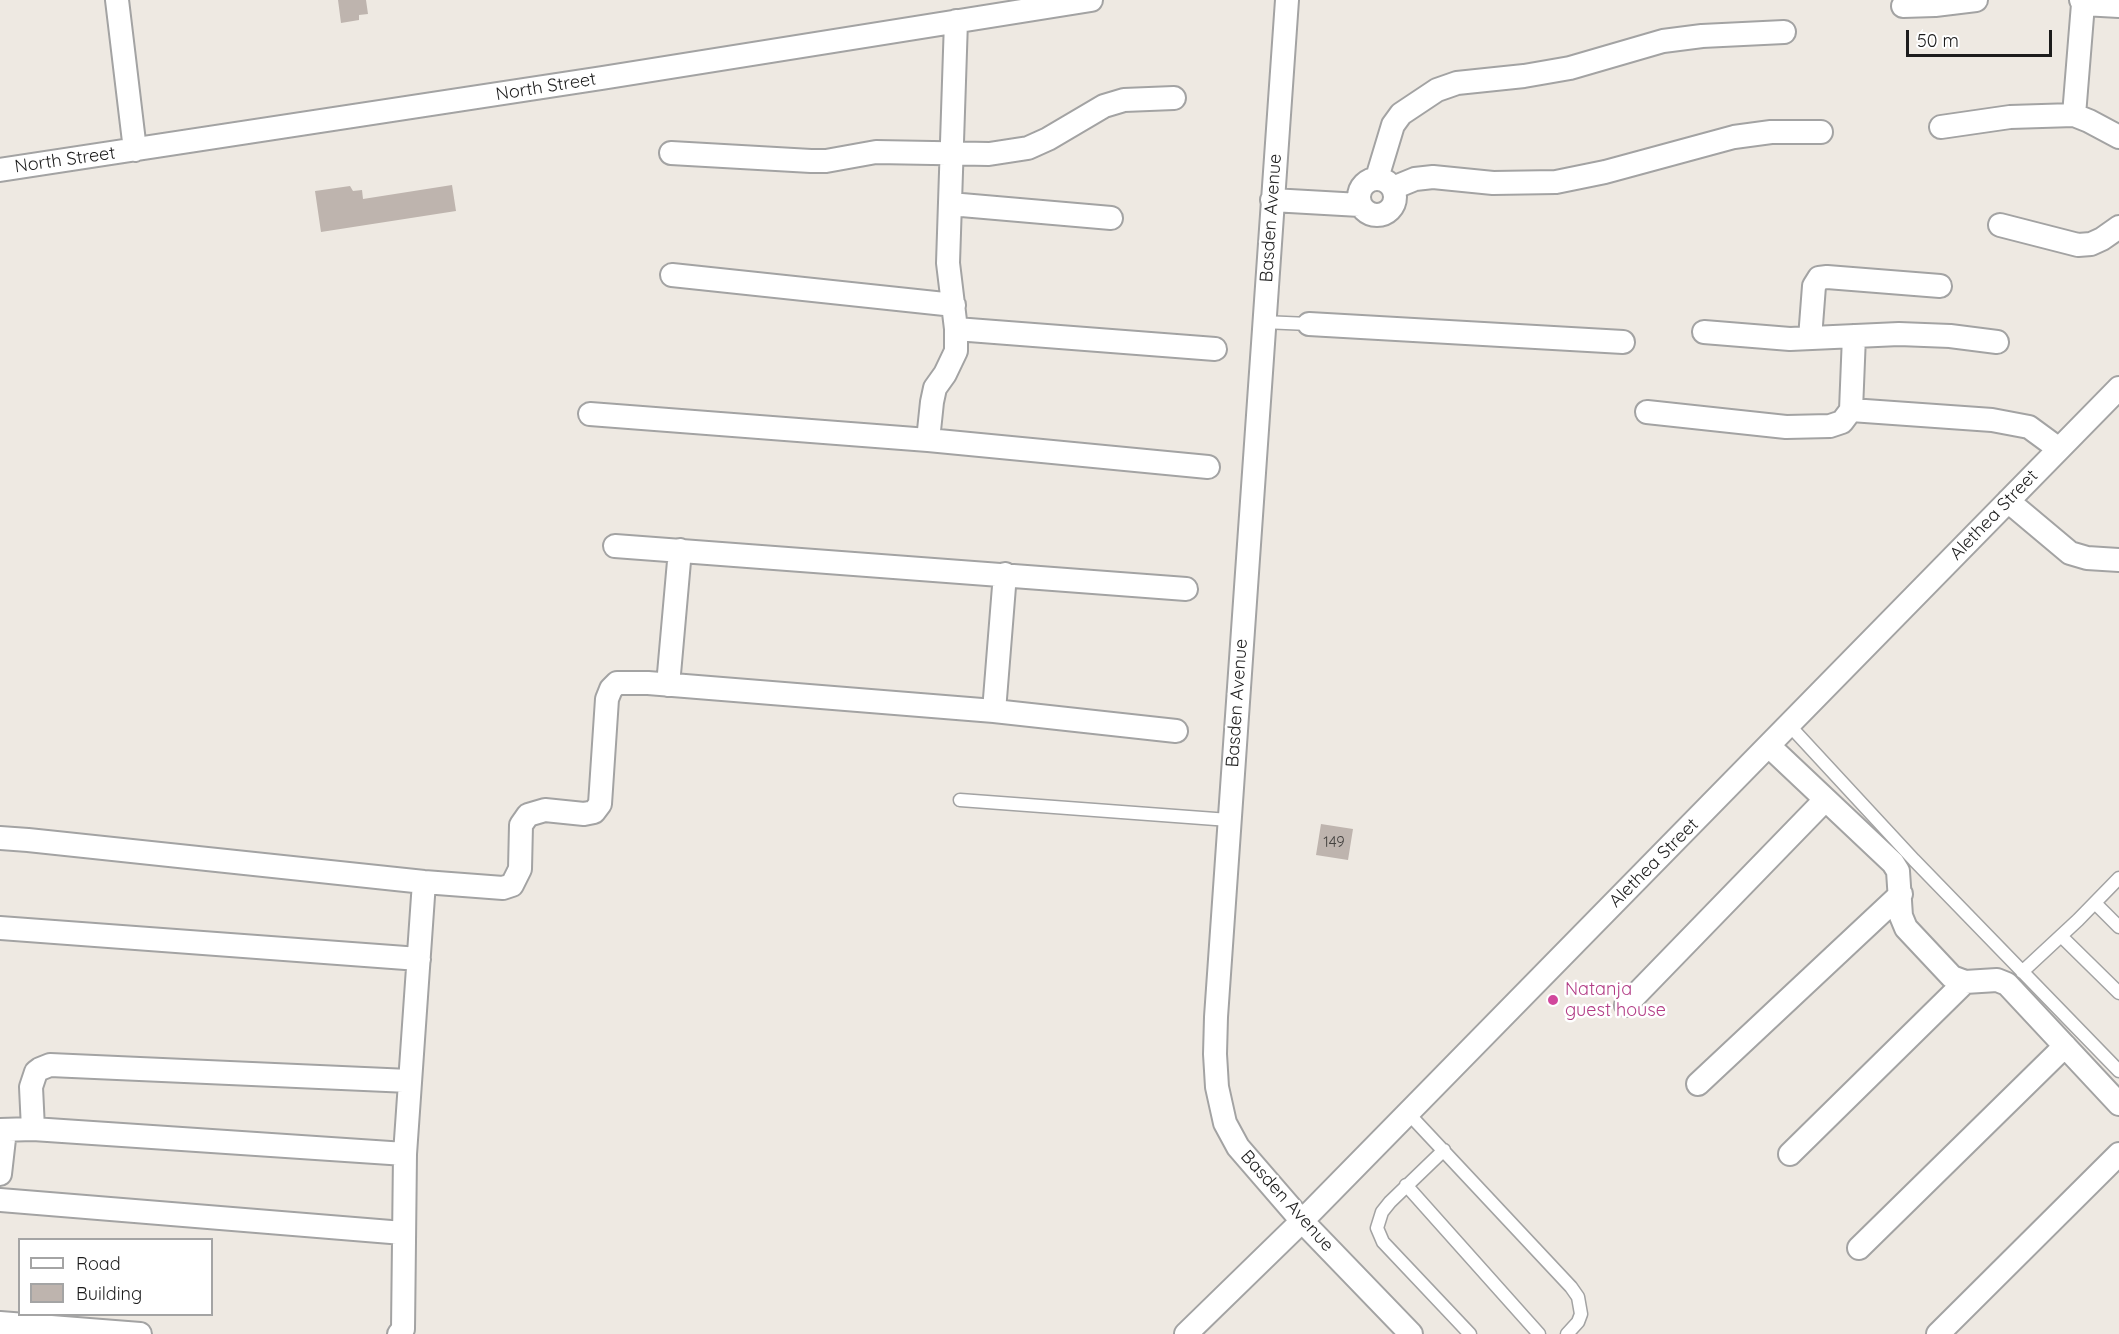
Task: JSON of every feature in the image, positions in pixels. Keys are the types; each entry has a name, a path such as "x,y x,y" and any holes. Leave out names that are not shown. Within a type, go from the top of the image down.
{"street":[{"path":"117,0 135,150"},
{"name":"North Street","path":"0,170 1091,0"},
{"name":"Basden Avenue","path":"1287,0 1216,1017 1217,1087 1225,1123 1238,1147 1302,1221 1412,1334"},
{"path":"1903,6 1976,0"},
{"path":"2074,115 2082,2 2119,6"},
{"path":"928,440 935,388 956,351 954,305 948,263 956,21"},
{"path":"1373,190 1393,125 1401,114 1437,90 1457,83 1524,76 1570,68 1663,40 1784,32"},
{"path":"671,153 811,161 826,161 876,152 989,154 1028,148 1104,106 1124,100 1174,98"},
{"path":"1941,127 2010,117 2074,115 2119,137"},
{"path":"1273,193 1373,190 1415,179 1433,177 1492,183 1556,182 1605,172 1734,137 1771,132 1821,132"},
{"path":"950,204 1111,218"},
{"path":"2000,225 2078,245 2091,244 2119,227"},
{"path":"672,275 954,305"},
{"path":"1810,338 1814,286 1819,278 1940,286"},
{"path":"1309,324 1623,342"},
{"path":"956,329 1215,349"},
{"path":"1704,332 1790,339 1899,334 1950,336 1997,342"},
{"path":"1647,412 1786,427 1820,427 1842,422 1851,410 1854,336"},
{"name":"Alethea Street","path":"1185,1334 1302,1221 2119,388"},
{"path":"1851,410 2015,423 2037,432 2059,449"},
{"path":"590,414 928,440 1208,467"},
{"path":"2008,501 2070,553 2087,558 2119,560"},
{"path":"615,546 1186,589"},
{"path":"668,685 680,550"},
{"path":"994,711 1005,574"},
{"path":"0,838 424,882 503,888 512,885 520,869 521,825 528,815 545,810 584,814 594,812 600,804 608,699 611,689 617,683 994,711 1176,731"},
{"path":"1769,746 1893,863 1898,871 1902,916 1906,928 1952,977 1965,982 1997,980 2007,984 2119,1104"},
{"path":"1626,1005 1825,800"},
{"path":"399,1334 403,1329 405,1154 424,882"},
{"path":"1698,1084 1901,894"},
{"path":"0,928 419,959"},
{"path":"1790,1154 1965,982"},
{"path":"1858,1248 2065,1046"},
{"path":"33,1129 31,1087 36,1072 50,1065 409,1082"},
{"path":"0,1174 3,1130 33,1129 405,1154"},
{"path":"1938,1334 2119,1154"},
{"path":"0,1200 404,1233"},
{"path":"0,1323 140,1334"}],"lane":[{"path":"1263,321 1309,324"},
{"path":"1790,726 1914,860 2119,1071"},
{"path":"960,800 1229,820"},
{"path":"2022,972 2119,878"},
{"path":"2095,903 2119,927"},
{"path":"2061,936 2119,993"},
{"path":"1408,1113 1571,1287 1578,1297 1581,1314 1578,1322 1567,1334"},
{"path":"1444,1150 1406,1185 1382,1212 1378,1221 1379,1237 1470,1334"},
{"path":"1406,1185 1539,1334"}],"building":[{"path":"338,0 366,0 368,14 359,15 359,20 341,23"},
{"path":"452,185 456,211 321,232 315,191 350,186 353,191 362,190 363,199"},
{"path":"1321,824 1353,829 1348,860 1316,855"}],"place":[{"name":"Natanja guest house","path":"1553,1000"}]}
